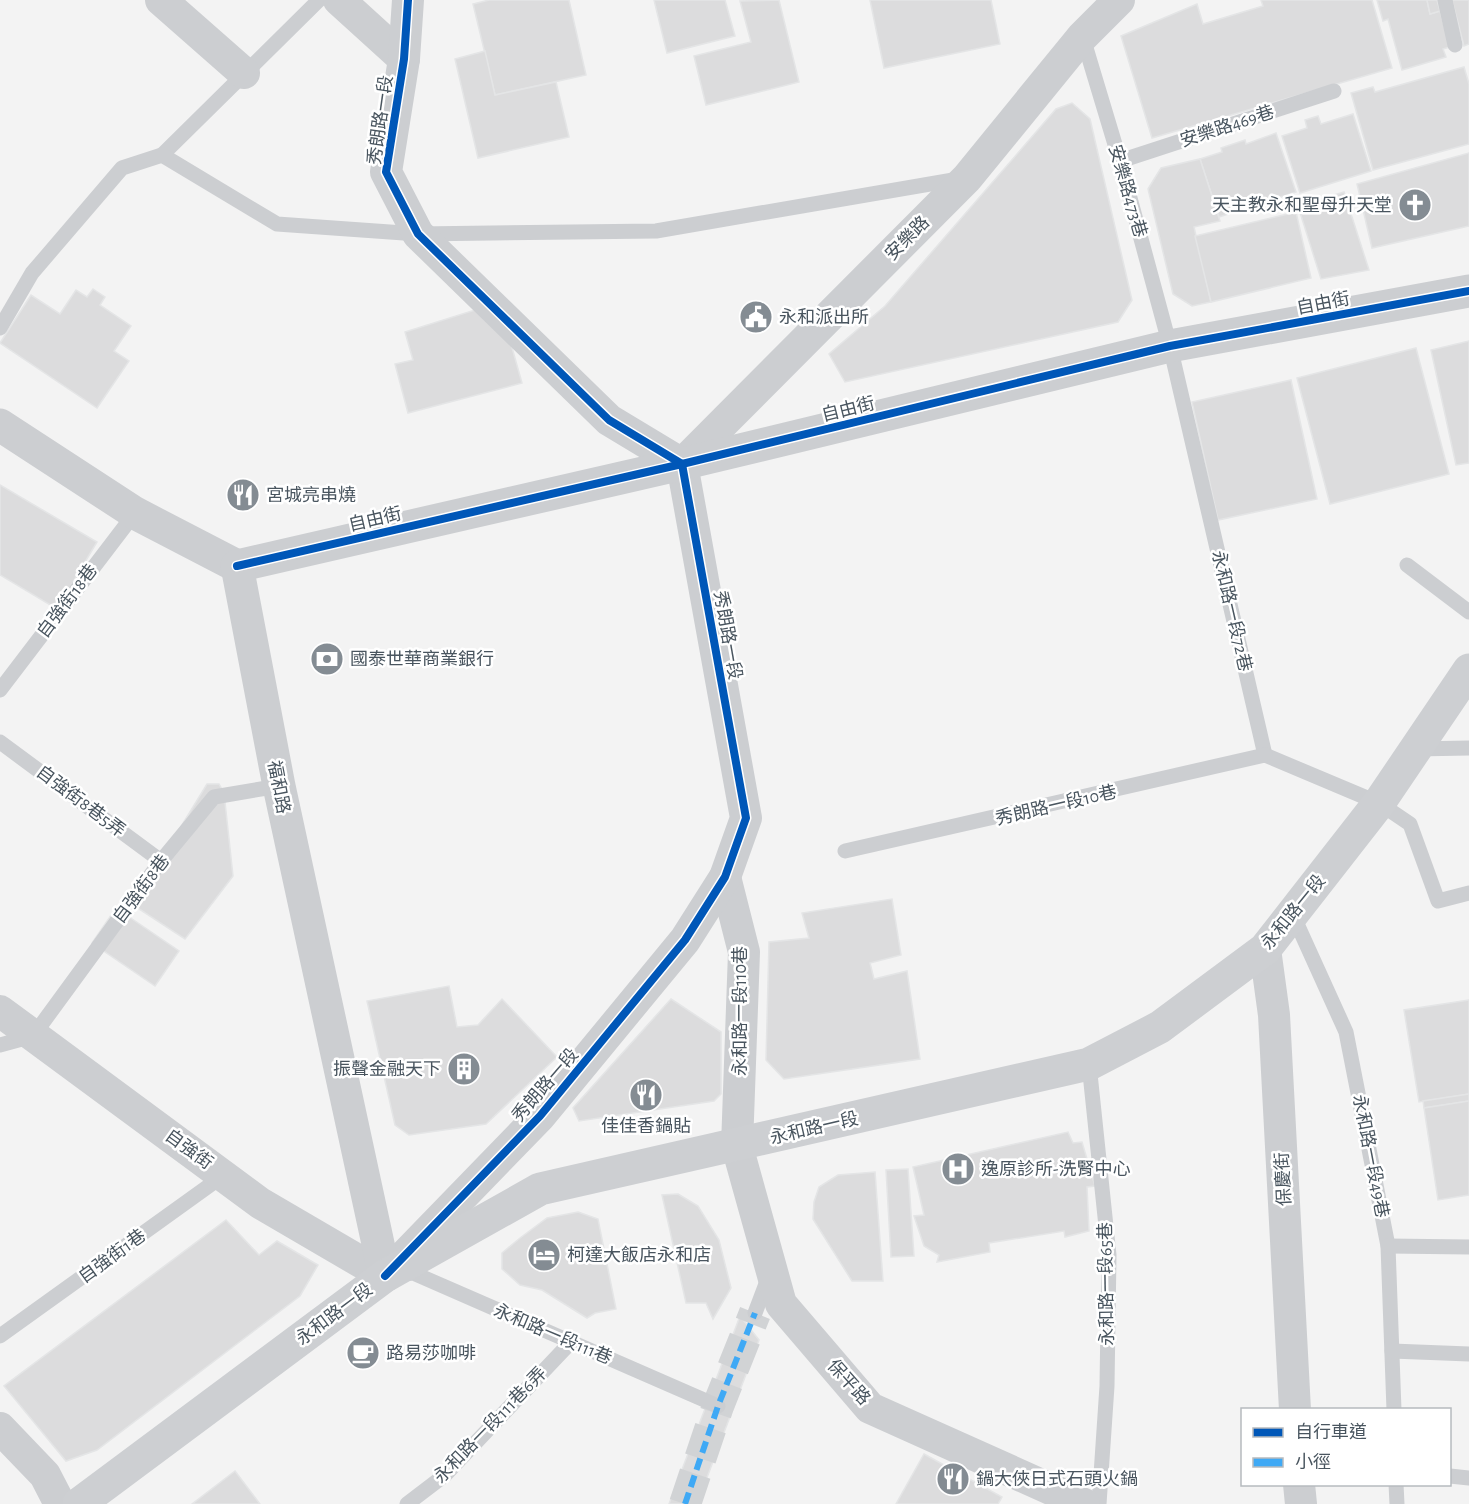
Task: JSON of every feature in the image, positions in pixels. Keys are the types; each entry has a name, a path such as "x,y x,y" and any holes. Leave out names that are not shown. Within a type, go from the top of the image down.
{"main road":[{"name":"永和路一段","path":"79,1504 386,1276 540,1189 737,1146 1089,1064 1160,1027 1265,949 1379,803 1469,670"}],"street":[{"path":"161,0 244,73"},
{"path":"339,0 404,59"},
{"name":"秀朗路一段","path":"386,1276 540,1116 685,940 725,877 746,818 682,464 609,420 418,234 386,172 404,59 408,0"},
{"name":"安樂路","path":"682,464 967,178 1083,37 1119,0"},
{"name":"自由街","path":"237,566 682,464 1170,346 1469,291"},
{"path":"0,425 135,513 237,566"},
{"name":"福和路","path":"237,566 279,786 386,1276"},
{"name":"永和路一段110巷","path":"725,877 744,952 737,1146"},
{"name":"保慶街","path":"1265,949 1274,1015 1295,1408"},
{"name":"自強街","path":"0,1011 260,1203 386,1276"},
{"name":"保平路","path":"737,1146 781,1304 870,1408 1084,1504"},
{"path":"0,1428 45,1475 60,1504"},
{"path":"1299,1486 1300,1504"}],"lane":[{"path":"0,328 32,273 122,168 162,155 319,0"},
{"path":"1445,0 1455,45"},
{"name":"安樂路473巷","path":"1083,37 1120,161 1170,346"},
{"name":"安樂路469巷","path":"1120,161 1334,91"},
{"path":"162,155 278,224 418,234 656,231 967,178"},
{"name":"永和路一段72巷","path":"1170,346 1265,755"},
{"name":"自強街18巷","path":"0,690 135,513"},
{"path":"1407,565 1469,612"},
{"name":"自強街8巷5弄","path":"0,742 161,861"},
{"path":"1415,748 1469,748"},
{"path":"1265,755 1379,803 1410,824 1438,901 1469,893"},
{"name":"秀朗路一段10巷","path":"845,851 1265,755"},
{"name":"自強街8巷","path":"33,1036 161,861 214,797 279,786"},
{"name":"永和路一段49巷","path":"1293,915 1346,1032 1389,1246 1394,1408"},
{"path":"0,1045 33,1036"},
{"name":"永和路一段65巷","path":"1089,1064 1108,1255 1107,1386 1099,1504"},
{"name":"自強街1巷","path":"0,1336 224,1175"},
{"path":"1389,1246 1469,1247"},
{"path":"755,1313 771,1270"},
{"name":"永和路一段111巷","path":"386,1276 413,1273 718,1406"},
{"name":"永和路一段111巷6弄","path":"407,1504 445,1475 571,1342"},
{"path":"1392,1351 1469,1354"},
{"path":"1451,1476 1469,1478"},
{"path":"1396,1486 1397,1504"}],"building":[{"path":"489,0 569,0 586,75 495,95 473,4"},
{"path":"654,0 725,0 735,36 667,53"},
{"path":"779,0 799,82 706,105 694,56 751,42 740,1"},
{"path":"870,0 991,0 1000,44 884,68"},
{"path":"1261,0 1372,0 1392,68 1152,138 1121,36 1197,4 1203,24 1263,6"},
{"path":"1377,0 1427,0 1430,14 1440,11 1450,47 1443,49 1446,57 1402,70 1388,19 1383,21"},
{"path":"1427,0 1437,0 1440,11 1430,14"},
{"path":"1452,0 1469,0 1469,44 1464,46"},
{"path":"485,51 495,95 556,82 569,137 478,158 455,59"},
{"path":"1464,67 1469,84 1469,144 1373,170 1351,93 1373,87 1375,92"},
{"path":"1072,103 1090,119 1132,300 1118,322 845,382 829,354 885,306 1056,109"},
{"path":"1353,114 1371,171 1300,193 1282,136 1307,128 1305,120 1318,116 1321,124"},
{"path":"1276,133 1296,192 1219,217 1200,159 1222,152 1221,148 1245,140 1246,144"},
{"name":"天主教永和聖母升天堂","path":"1469,153 1469,226 1372,248 1357,184"},
{"path":"1200,159 1220,221 1194,227 1211,302 1192,306 1173,294 1148,189 1161,168"},
{"path":"1344,192 1369,270 1321,279 1298,206"},
{"path":"1296,212 1311,278 1211,302 1195,236"},
{"path":"93,289 105,297 100,305 131,326 114,351 129,361 97,408 0,343 31,295 60,314 76,290 87,297"},
{"path":"478,309 509,337 522,383 408,413 395,364 413,360 405,332"},
{"path":"1469,341 1469,463 1456,465 1431,350"},
{"path":"1416,348 1449,474 1330,504 1297,378"},
{"path":"1291,380 1317,499 1218,520 1192,402"},
{"path":"0,485 97,542 57,609 0,575"},
{"path":"207,784 219,784 224,793 233,876 185,939 133,905"},
{"path":"892,899 901,955 870,963 874,979 907,971 920,1059 784,1079 766,1060 769,942 809,938 802,913"},
{"path":"116,908 179,951 155,986 92,943"},
{"name":"振聲金融天下","path":"449,986 457,1027 478,1025 502,999 557,1057 486,1124 409,1135 395,1125 367,1001"},
{"path":"671,999 721,1032 721,1094 714,1101 579,1121 573,1108"},
{"path":"1469,1000 1469,1094 1419,1102 1404,1010"},
{"path":"1469,1094 1469,1101 1424,1108 1423,1101"},
{"path":"1469,1101 1469,1195 1438,1200 1424,1108"},
{"path":"1068,1132 1073,1143 1082,1142 1095,1186 1087,1187 1089,1231 1065,1237 1064,1231 989,1243 990,1252 937,1262 939,1255 924,1246 914,1216 924,1215 913,1167"},
{"path":"908,1169 914,1256 891,1257 886,1170"},
{"path":"875,1172 883,1281 852,1281 813,1219 814,1202 819,1187 838,1175"},
{"path":"678,1194 698,1206 719,1240 731,1288 713,1319 706,1303 686,1303 662,1195"},
{"path":"578,1212 598,1219 616,1309 595,1313 587,1318 542,1290 520,1285 502,1269 502,1253 520,1238 547,1218"},
{"path":"226,1220 259,1255 277,1241 318,1265 300,1296 97,1450 66,1461 4,1386"},
{"path":"740,1316 759,1340 697,1504 669,1504"},
{"path":"924,1454 1002,1497 998,1504 896,1504"},
{"path":"235,1471 260,1504 192,1504"}],"tunnel":[{"path":"685,1504 718,1406 755,1313"}],"marked path":[{"path":"685,1504 718,1406 755,1313"}],"cycle path":[{"path":"385,1276 540,1116 685,940 725,877 746,818 682,464 609,420 418,234 386,172 404,59 408,0"},
{"path":"237,566 682,464 1170,346 1469,291"}],"place":[{"name":"天主教永和聖母升天堂","path":"1415,205"},
{"name":"永和派出所","path":"756,317"},
{"name":"宮城亮串燒","path":"243,495"},
{"name":"國泰世華商業銀行","path":"327,659"},
{"name":"振聲金融天下","path":"464,1069"},
{"name":"佳佳香鍋貼","path":"646,1095"},
{"name":"逸原診所-洗腎中心","path":"958,1169"},
{"name":"柯達大飯店永和店","path":"544,1255"},
{"name":"路易莎咖啡","path":"363,1353"},
{"name":"鍋大俠日式石頭火鍋","path":"953,1479"}]}
